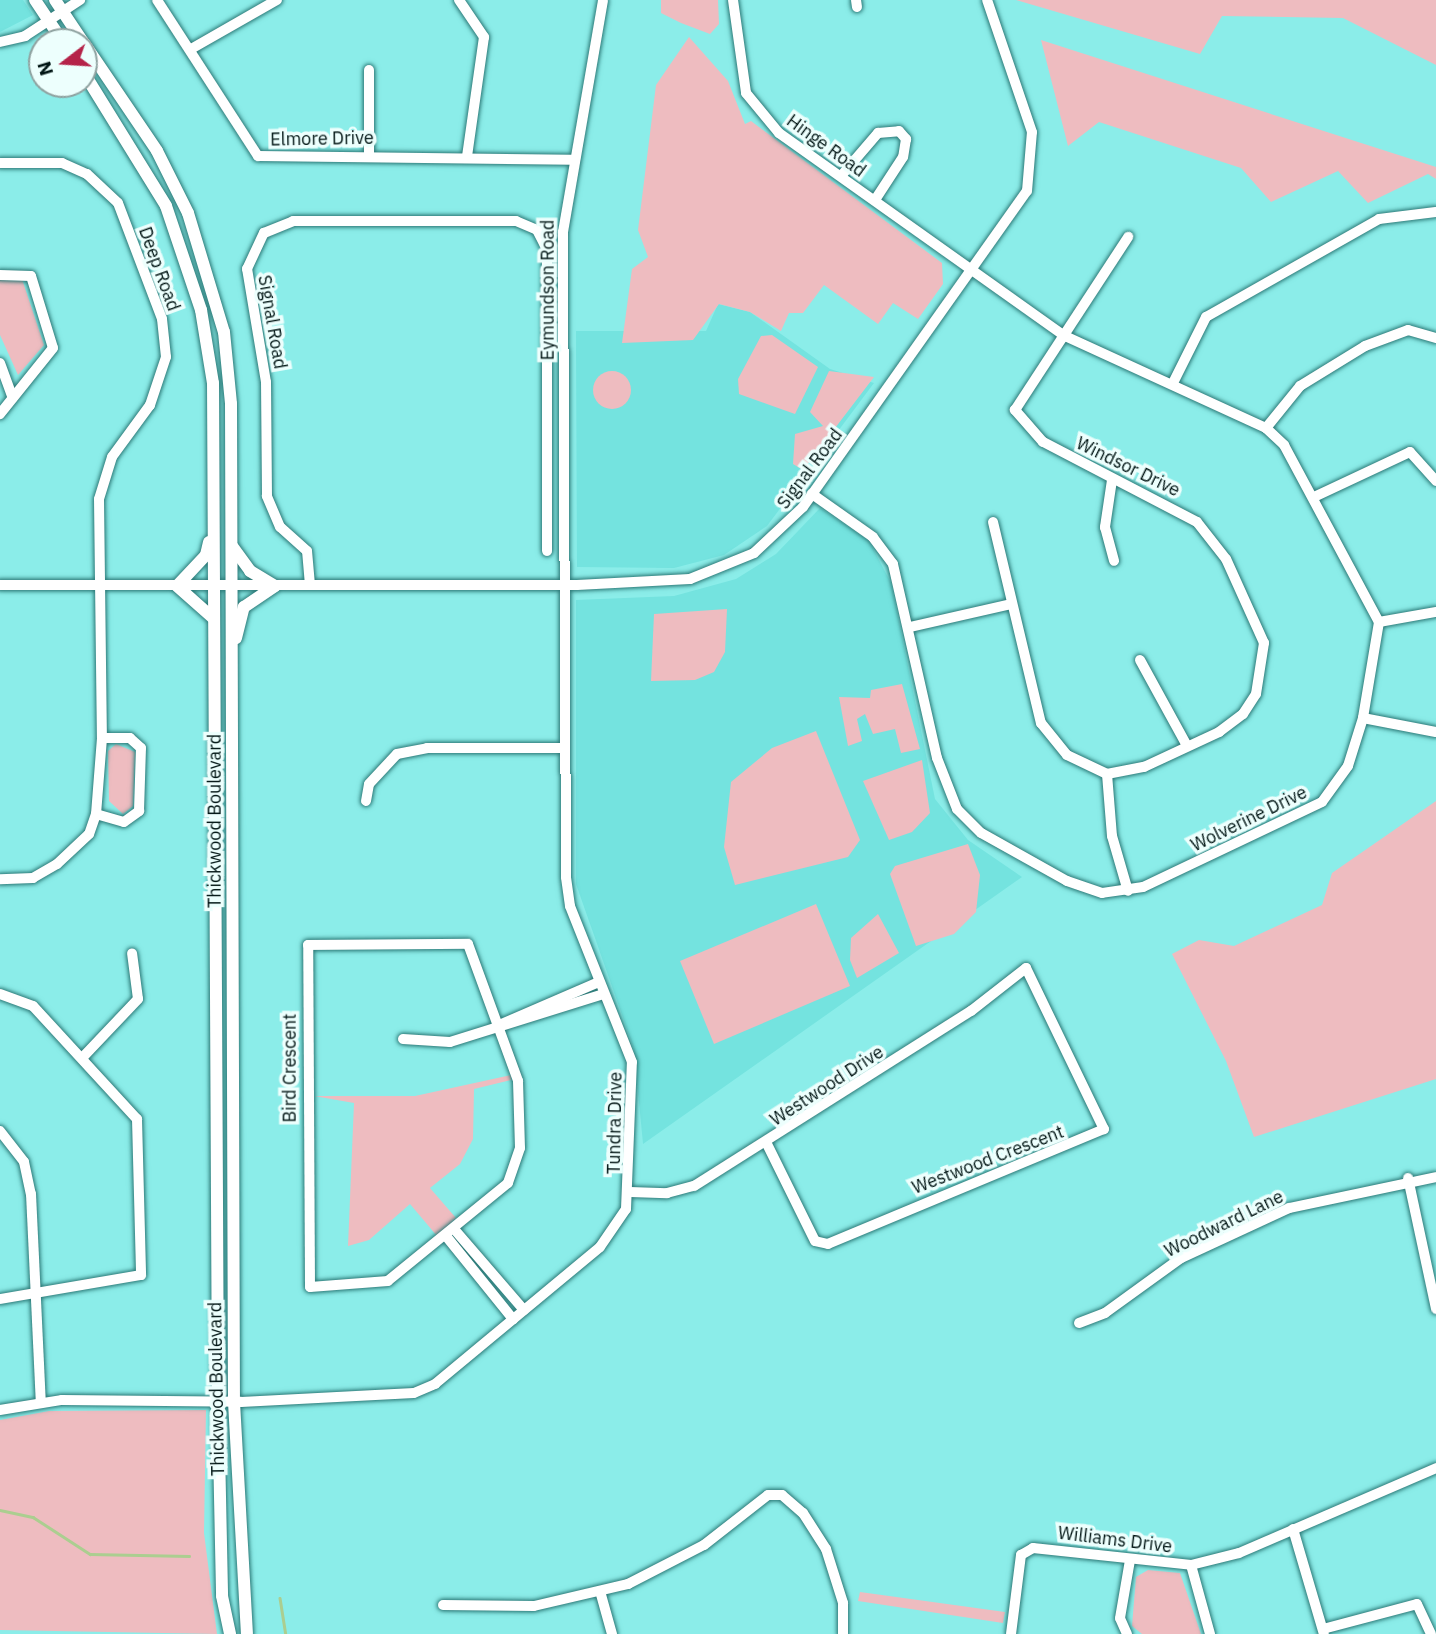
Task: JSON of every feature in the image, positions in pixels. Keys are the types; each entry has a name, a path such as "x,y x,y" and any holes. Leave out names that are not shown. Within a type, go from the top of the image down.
{"main road":[{"path":"35,0 54,28"},
{"name":"Thickwood Boulevard","path":"55,0 74,28"},
{"name":"Thickwood Boulevard","path":"98,64 157,151 211,280 231,404 234,1402 247,1634"},
{"name":"Thickwood Boulevard","path":"98,96 166,206 201,310 212,383 218,1401 222,1596 230,1634"},
{"path":"213,528 206,555 177,586 213,618"},
{"path":"232,546 250,571 275,586 244,607 232,654"}],"street":[{"path":"0,42 49,21 80,0"},
{"name":"Elmore Drive","path":"157,0 258,156 369,154 572,160"},
{"path":"191,49 277,0"},
{"path":"459,0 484,37 467,156"},
{"name":"Eymundson Road","path":"565,585 563,232 572,160 602,35 603,0"},
{"name":"Hinge Road","path":"733,0 739,65 751,103 779,133 974,270"},
{"name":"Signal Road","path":"0,585 565,585 690,579 754,553 812,494 974,270 1027,191 1034,147 987,0"},
{"path":"369,70 369,154"},
{"path":"841,176 878,133 899,131 904,157 875,200"},
{"name":"Deep Road","path":"0,163 62,163 87,174 118,203 162,320 166,357 150,405 104,474 100,587 103,738 96,814"},
{"path":"1172,383 1206,317 1379,219 1436,212"},
{"name":"Signal Road","path":"310,585 307,551 280,527 267,496 266,382 247,269 256,243 277,225 420,219 516,221 537,230 547,250 547,551"},
{"path":"1065,336 1128,237"},
{"path":"974,270 1065,336 1266,428 1314,497 1379,622 1436,612"},
{"path":"0,275 31,276 53,348 0,414"},
{"path":"1266,428 1300,386 1365,346 1408,330 1436,338"},
{"name":"Windsor Drive","path":"1065,336 1015,410 1043,442 1112,481 1164,500 1197,522 1259,620 1264,666 1256,694 1233,724 1144,767 1107,774"},
{"path":"0,363 13,398"},
{"path":"1314,497 1410,452 1436,481"},
{"path":"1112,481 1105,527 1114,561"},
{"name":"Wolverine Drive","path":"812,494 886,550 910,627 937,758 957,810 981,833 1067,881 1093,891 1128,891 1322,802 1348,766 1363,718 1379,622"},
{"path":"547,495 564,495"},
{"path":"993,522 1012,604 1052,743 1107,774 1112,836 1128,891"},
{"name":"Tundra Drive","path":"0,1410 41,1403 234,1402 414,1393 435,1384 600,1247 630,1192 632,1062 603,994 566,887 565,585"},
{"path":"910,627 1012,604"},
{"path":"1140,660 1187,747"},
{"path":"1363,718 1436,732"},
{"path":"0,879 33,878 57,864 89,834 96,814 124,822 139,811 141,748 130,738 103,738"},
{"path":"366,801 369,784 397,754 426,748 565,748"},
{"name":"Bird Crescent","path":"468,944 499,1026 518,1081 520,1149 508,1183 388,1281 310,1287 307,945 468,944"},
{"path":"83,1057 138,999 132,953"},
{"name":"Westwood Crescent","path":"767,1144 815,1241 828,1244 1104,1129 1034,974 1026,968"},
{"name":"Westwood Drive","path":"630,1192 682,1191 767,1144 1026,968"},
{"path":"499,1026 599,982"},
{"path":"0,994 33,1006 83,1057 137,1119 141,1275 0,1299"},
{"path":"403,1039 450,1042 499,1026 550,1015 603,994"},
{"path":"545,1004 550,1015"},
{"path":"0,1131 23,1162 31,1194 32,1294 41,1403"},
{"name":"Woodward Lane","path":"1079,1323 1105,1313 1181,1258 1289,1208 1408,1178 1436,1177"},
{"path":"1408,1178 1436,1309"},
{"path":"450,1232 488,1268 524,1310"},
{"path":"450,1232 478,1277 513,1319"},
{"path":"478,1277 488,1268"},
{"name":"Williams Drive","path":"1011,1634 1021,1555 1044,1546 1130,1560 1191,1565 1293,1529 1436,1468"},
{"path":"443,1605 534,1606 628,1584 704,1545 768,1495 782,1495 803,1513 826,1549 843,1603 843,1634"},
{"path":"1293,1529 1323,1632 1417,1604 1431,1634"},
{"path":"1127,1634 1120,1618 1130,1560"},
{"path":"1191,1565 1210,1634"},
{"path":"600,1591 612,1634"}],"shaded area":[{"path":"0,0 23,0 33,15 0,32"},
{"path":"661,0 718,0 719,24 710,34 681,23 661,13"},
{"path":"1016,0 1436,0 1436,65 1343,18 1222,16 1200,54"},
{"path":"689,37 728,81 745,124 751,121 942,263 943,284 918,319 893,303 878,324 824,285 803,313 789,313 781,331 750,312 719,304 693,340 622,343 632,269 648,257 638,230 656,85"},
{"path":"1041,40 1436,167 1436,179 1428,174 1368,203 1338,171 1271,202 1241,168 1099,122 1068,146"},
{"path":"22,279 44,345 18,375 0,335 0,280"},
{"path":"718,304 750,312 830,369 874,383 767,526 724,555 674,568 577,567 576,331 706,331"},
{"path":"772,335 818,367 795,414 739,394 738,379 761,336"},
{"path":"612,371 625,377 631,390 625,403 612,409 599,403 593,390 599,377"},
{"path":"829,371 874,377 803,470 793,464 795,434 823,426 810,412"},
{"path":"820,508 869,541 891,583 935,799 968,840 1022,877 643,1144 634,1049 576,884 576,600 674,596 736,579 776,554"},
{"path":"727,609 725,652 714,672 695,680 651,681 654,614"},
{"path":"902,684 920,749 901,753 895,729 873,734 865,714 857,719 862,741 848,746 839,697 870,698 871,690"},
{"path":"816,731 860,840 848,857 735,885 724,847 731,782 772,748"},
{"path":"116,744 135,752 133,806 123,814 109,801 108,751"},
{"path":"922,760 930,813 912,832 889,840 863,781"},
{"path":"1436,801 1436,1079 1254,1137 1226,1061 1172,954 1199,940 1234,946 1322,905 1332,873"},
{"path":"968,844 980,875 976,912 954,934 916,946 890,874 895,866"},
{"path":"816,904 850,986 714,1044 680,961"},
{"path":"878,914 899,953 857,978 850,960 851,938"},
{"path":"511,1075 511,1080 474,1089 473,1139 460,1164 430,1188 456,1218 437,1236 410,1204 369,1240 348,1246 354,1103 314,1096 415,1096"},
{"path":"206,1410 204,1533 217,1634 0,1630 0,1420 49,1411"},
{"path":"1148,1570 1180,1573 1201,1634 1142,1634 1132,1626 1136,1577"},
{"path":"860,1592 1005,1612 1003,1623 858,1601"}],"waterway":[{"path":"0,1510 33,1517 90,1554 189,1556"},
{"path":"280,1598 286,1634"}]}
